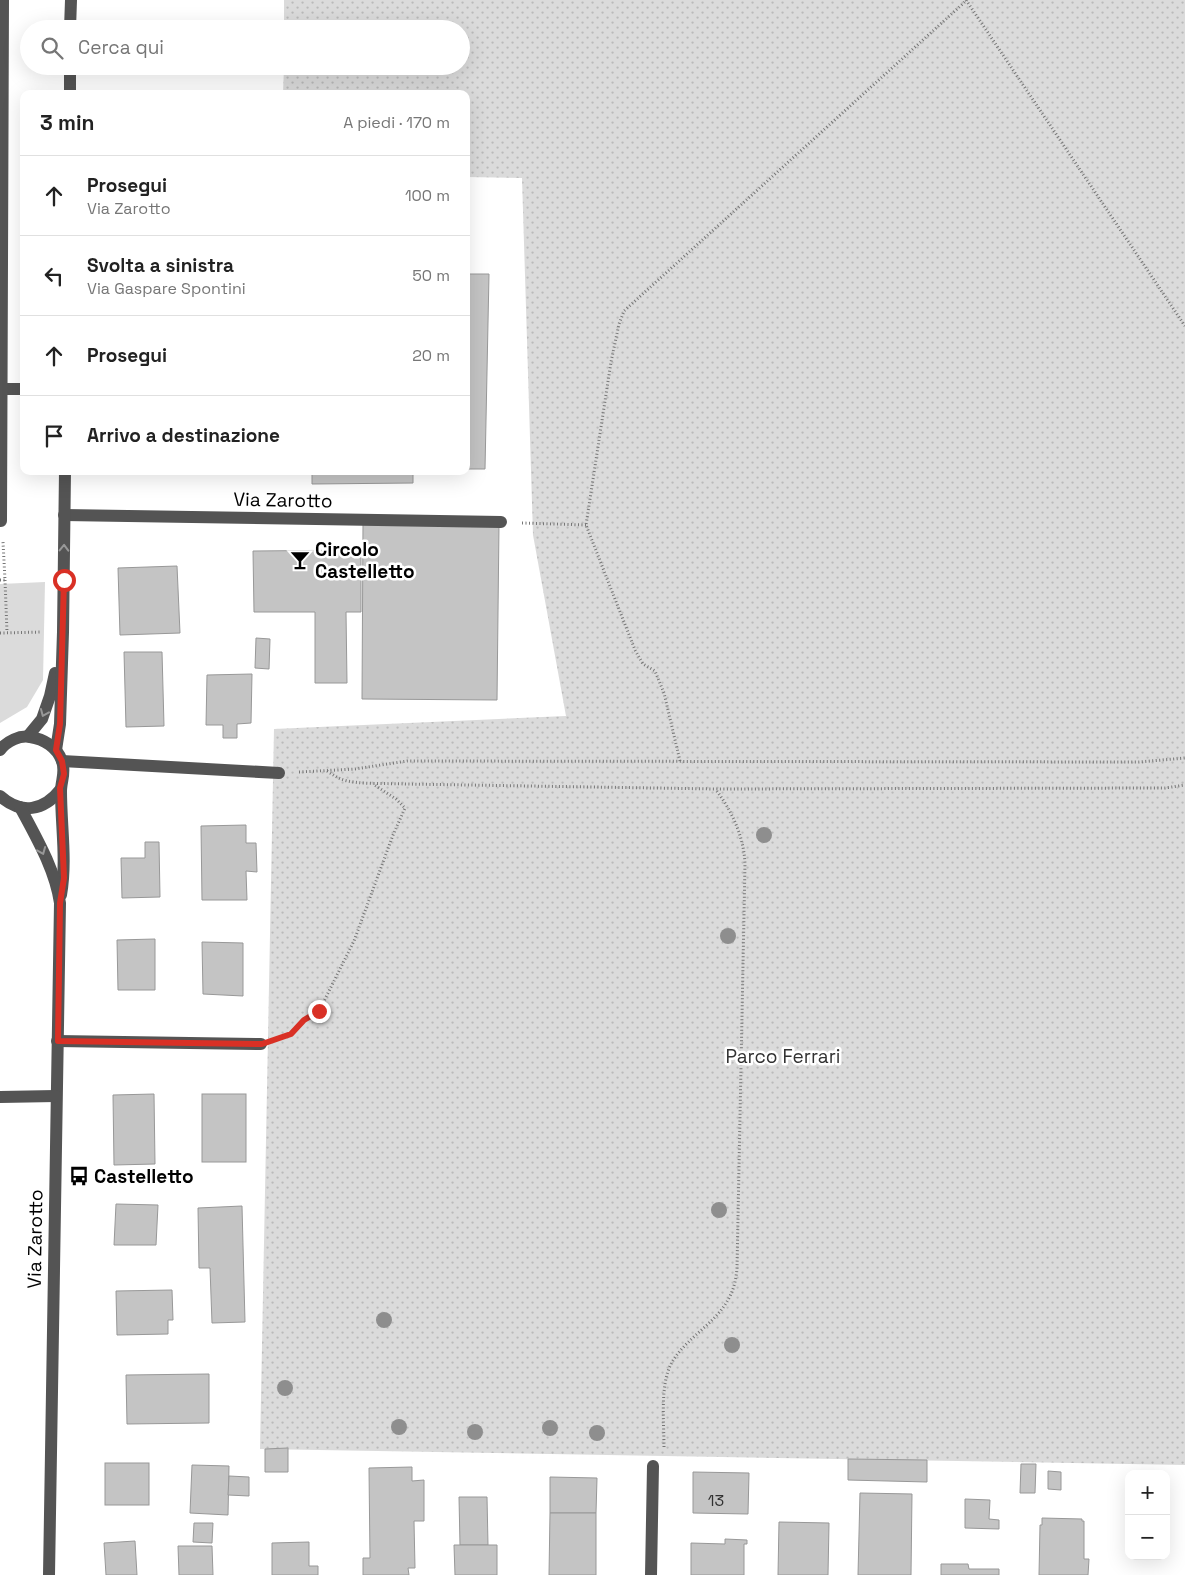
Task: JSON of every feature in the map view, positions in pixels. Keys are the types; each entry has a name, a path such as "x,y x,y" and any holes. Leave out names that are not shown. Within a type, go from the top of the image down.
{"street":[{"path":"1,522 3,0"},
{"path":"70,20 71,0"},
{"path":"70,75 70,90"},
{"path":"1,389 20,389"},
{"name":"Via Zarotto","path":"7,802 38,808 53,799 60,788 64,774 59,756 65,475"},
{"name":"Via Zarotto","path":"64,515 501,522"},
{"name":"Via Zarotto","path":"28,736 42,719 50,696 63,632"},
{"path":"1,748 15,738 28,736 40,739 52,746 59,756 279,773"},
{"name":"Via Zarotto","path":"49,1575 60,903 64,878 60,788"},
{"name":"Via Zarotto","path":"7,802 37,839 58,890 60,903"},
{"path":"58,1041 262,1044"},
{"path":"0,1097 56,1096"},
{"path":"651,1575 652,1466"}],"path":[{"path":"680,761 664,693 655,671 643,664 635,650 586,525 611,362 619,324 624,311 967,0 1185,326"},
{"path":"501,522 586,525"},
{"path":"3,536 2,580 7,632"},
{"path":"0,633 63,632"},
{"path":"279,773 355,769 407,761 1139,762 1185,758"},
{"path":"327,771 340,779 359,783 716,789 1165,788 1185,785"},
{"path":"262,1044 291,1034 304,1020 319,1011 354,941 393,835 405,808 370,782"},
{"path":"652,1466 663,1456 666,1382 670,1365 681,1350 724,1306 733,1289 737,1269 745,858 740,834 723,798 716,789"}],"green space":[{"name":"Parco Ferrari","path":"284,0 1185,0 1185,1465 260,1449 274,729 566,716 533,535 522,178 470,177 470,90 283,90 284,75 470,75 470,20 284,20"},
{"path":"45,582 43,680 27,707 0,723 0,584"}],"building":[{"path":"470,274 489,274 485,469 470,469"},
{"path":"312,475 413,475 413,483 312,484"},
{"path":"363,523 499,524 497,700 362,699"},
{"path":"361,550 361,612 346,612 347,683 315,683 315,612 254,612 253,551"},
{"path":"177,566 180,633 120,635 118,568"},
{"path":"256,638 270,639 269,669 255,668"},
{"path":"124,652 162,652 164,726 126,727"},
{"path":"252,674 251,723 237,724 237,738 223,738 223,725 206,725 207,675"},
{"path":"246,825 246,843 256,843 257,872 246,871 247,900 202,900 201,826"},
{"path":"145,842 159,842 160,897 122,898 121,858 145,858"},
{"path":"155,939 155,990 118,990 117,940"},
{"path":"202,942 243,943 243,996 203,994"},
{"path":"154,1094 155,1164 114,1165 113,1095"},
{"path":"202,1094 246,1094 246,1162 202,1162"},
{"path":"116,1204 158,1205 156,1245 114,1245"},
{"path":"242,1206 245,1322 212,1323 210,1268 199,1268 198,1208"},
{"path":"172,1290 173,1320 168,1320 168,1334 117,1335 116,1291"},
{"path":"209,1374 209,1423 127,1424 126,1375"},
{"path":"288,1448 288,1472 265,1472 265,1449"},
{"path":"848,1459 927,1460 927,1482 848,1480"},
{"path":"105,1463 149,1463 149,1505 105,1505"},
{"path":"1021,1464 1036,1464 1035,1493 1020,1493"},
{"path":"192,1465 229,1466 228,1515 190,1513"},
{"path":"412,1467 412,1481 424,1480 424,1521 414,1521 415,1568 408,1568 409,1575 363,1575 363,1558 370,1558 369,1468"},
{"path":"1048,1471 1061,1472 1061,1490 1048,1489"},
{"path":"693,1472 749,1473 748,1514 693,1513"},
{"path":"229,1476 249,1477 249,1496 228,1495"},
{"path":"550,1477 597,1478 596,1513 550,1513"},
{"path":"860,1493 912,1494 911,1575 858,1575"},
{"path":"459,1497 487,1497 488,1545 460,1545"},
{"path":"965,1499 990,1500 989,1519 999,1520 999,1529 965,1528"},
{"path":"550,1513 596,1513 596,1575 549,1575"},
{"path":"1042,1518 1082,1519 1084,1521 1084,1559 1089,1559 1088,1575 1039,1575 1040,1525 1042,1525"},
{"path":"779,1522 829,1523 828,1575 778,1575"},
{"path":"194,1523 213,1523 212,1543 193,1542"},
{"path":"725,1539 747,1540 747,1544 744,1544 744,1575 691,1575 691,1543 725,1544"},
{"path":"135,1541 137,1575 106,1575 104,1543"},
{"path":"309,1542 309,1566 318,1566 318,1575 272,1575 272,1543"},
{"path":"454,1545 497,1545 497,1575 455,1575"},
{"path":"178,1546 212,1546 213,1575 179,1575"},
{"path":"941,1564 968,1564 969,1569 999,1569 999,1575 941,1575"}],"place":[{"name":"Circolo Castelletto","path":"300,560"},
{"name":"Castelletto","path":"79,1176"}],"route":[{"path":"64,580 60,724 56,750 62,761 64,774 60,788 64,878 60,903 58,1041 262,1044 291,1034 304,1020 319,1011"}]}
